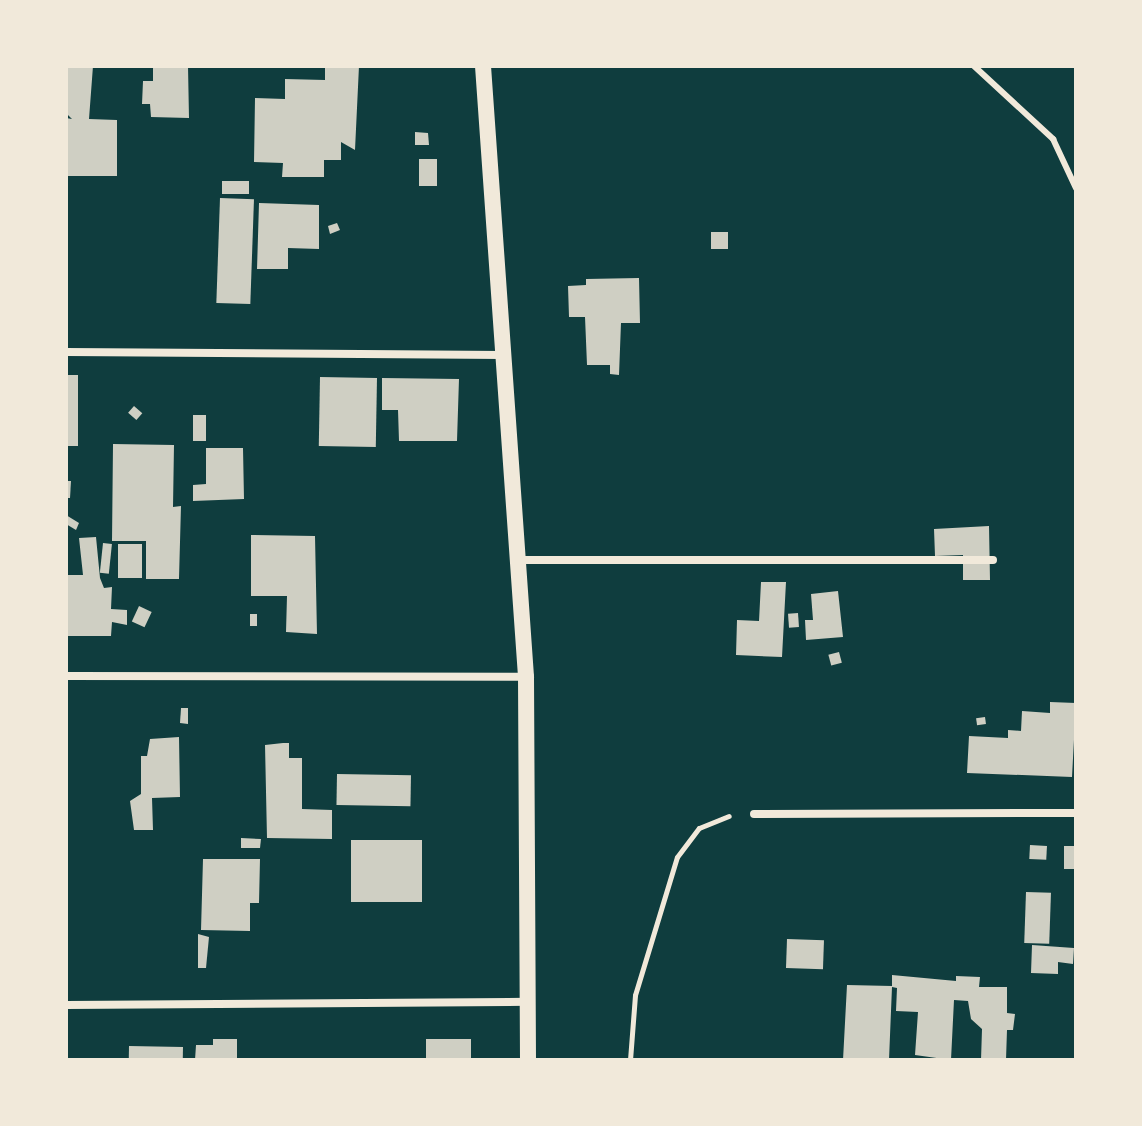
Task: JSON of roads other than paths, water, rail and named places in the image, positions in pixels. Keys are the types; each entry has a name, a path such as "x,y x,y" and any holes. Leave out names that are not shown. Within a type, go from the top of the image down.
{"main road":[{"path":"483,66 526,677 528,1060"}],"street":[{"path":"66,352 504,355"},
{"path":"519,560 993,560"},
{"path":"66,676 526,677"},
{"path":"754,814 1076,813"},
{"path":"66,1005 528,1002"}],"lane":[{"path":"974,66 1053,139 1076,188"}]}
